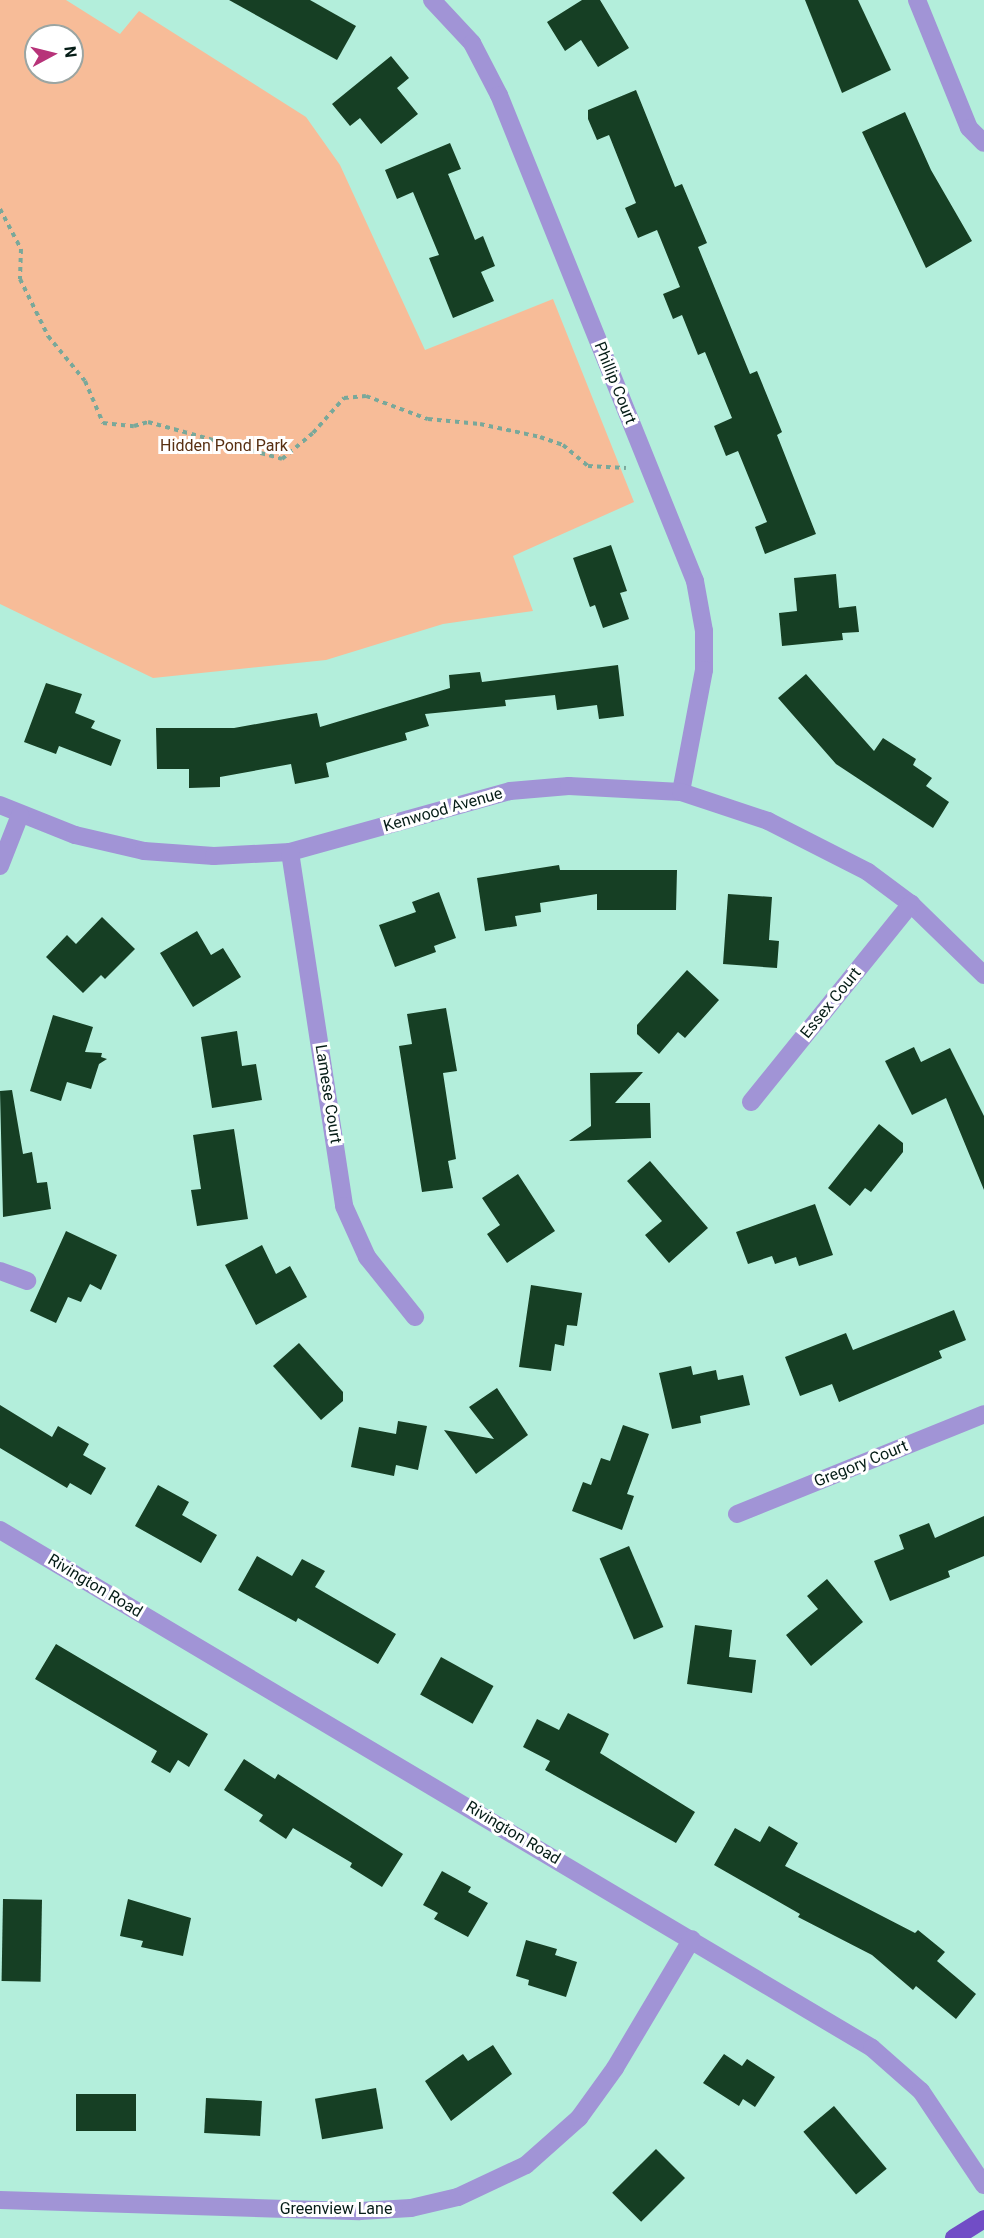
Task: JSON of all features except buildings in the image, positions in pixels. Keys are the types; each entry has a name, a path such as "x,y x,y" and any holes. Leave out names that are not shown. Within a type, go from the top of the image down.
{"main road":[{"path":"954,2238 984,2219"}],"street":[{"name":"Phillip Court","path":"432,0 472,43 499,95 695,581 704,630 699,707 681,792"},
{"path":"917,0 969,128 984,143"},
{"name":"Kenwood Avenue","path":"0,805 20,815 75,835 144,851 214,856 290,852 510,791 569,786 681,792 808,838 868,872 911,904 984,975"},
{"path":"0,866 20,815"},
{"name":"Lamese Court","path":"290,852 344,1206 367,1257 415,1317"},
{"name":"Essex Court","path":"751,1102 911,904"},
{"path":"0,1270 27,1281"},
{"name":"Gregory Court","path":"737,1514 984,1414"},
{"name":"Rivington Road","path":"0,1530 835,2024 896,2067 939,2114 984,2185"},
{"name":"Greenview Lane","path":"0,2200 360,2211 411,2208 458,2197 525,2165 579,2118 615,2068 692,1939"}],"path":[{"path":"0,209 21,249 20,279 48,336 85,381 103,423 134,426 148,422 282,459 313,433 344,398 366,396 428,419 480,424 540,437 563,445 588,466 650,470"}],"green space":[{"name":"Hidden Pond Park","path":"0,0 66,0 120,34 139,11 306,117 340,165 425,350 553,299 634,502 513,556 533,611 443,624 326,660 153,678 0,604"}]}
